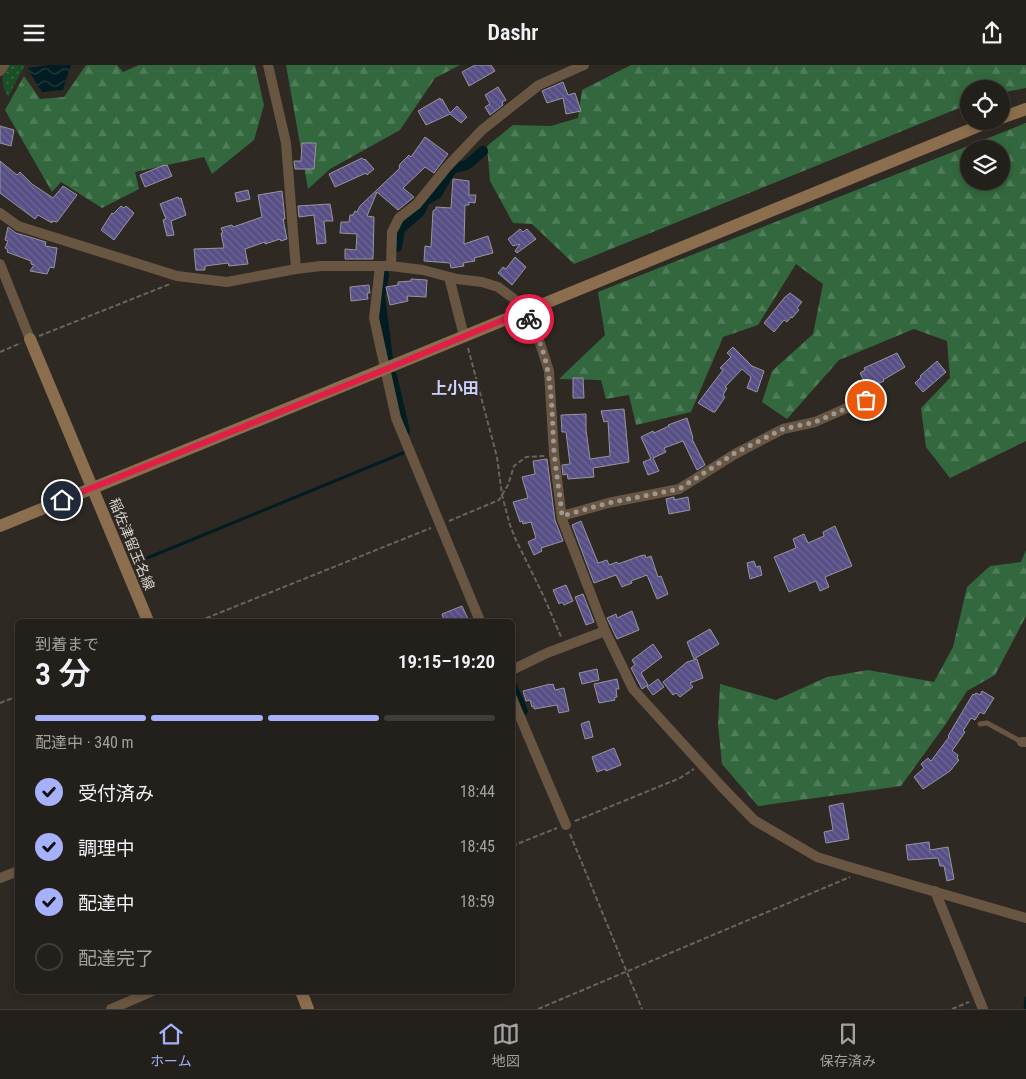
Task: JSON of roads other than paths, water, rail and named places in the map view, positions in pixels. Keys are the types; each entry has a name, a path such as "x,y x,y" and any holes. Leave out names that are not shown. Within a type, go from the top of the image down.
{"street":[{"path":"0,71 4,65"},
{"path":"268,65 286,143 296,269"},
{"path":"391,266 392,232 399,218 417,204 447,167 476,136 539,85 584,65"},
{"path":"1010,115 1026,109"},
{"path":"0,264 93,487 969,130"},
{"path":"0,213 18,226 177,276 227,282 321,266 391,266 482,282 498,287 520,305 537,334 549,371 554,454 562,516 605,631 633,689 701,765 754,820 817,857 1026,918"},
{"path":"380,267 374,318 396,418 479,619"},
{"path":"449,277 464,336"},
{"path":"562,516 608,503 679,489 735,453 783,429 815,422 866,400"},
{"name":"稲佐津留玉名線","path":"0,526 93,487 147,619"},
{"path":"515,669 605,631"},
{"path":"515,705 566,825"},
{"path":"0,879 15,872"},
{"path":"935,891 983,1009"},
{"path":"111,1009 146,994"},
{"path":"302,994 308,1009"}],"lane":[{"path":"980,724 987,723 1024,742"}],"water":[{"path":"48,65 71,65 63,90 42,92 27,68"}],"waterway":[{"path":"397,247 400,229 420,212 425,201 437,194 452,169 467,165 483,151"},
{"path":"384,275 380,296 388,359"},
{"path":"392,376 405,431"},
{"path":"135,563 403,453"},
{"path":"515,693 523,711"},
{"path":"1025,1009 1026,998"}],"district":[{"name":"上小田","path":"455,388"}]}
